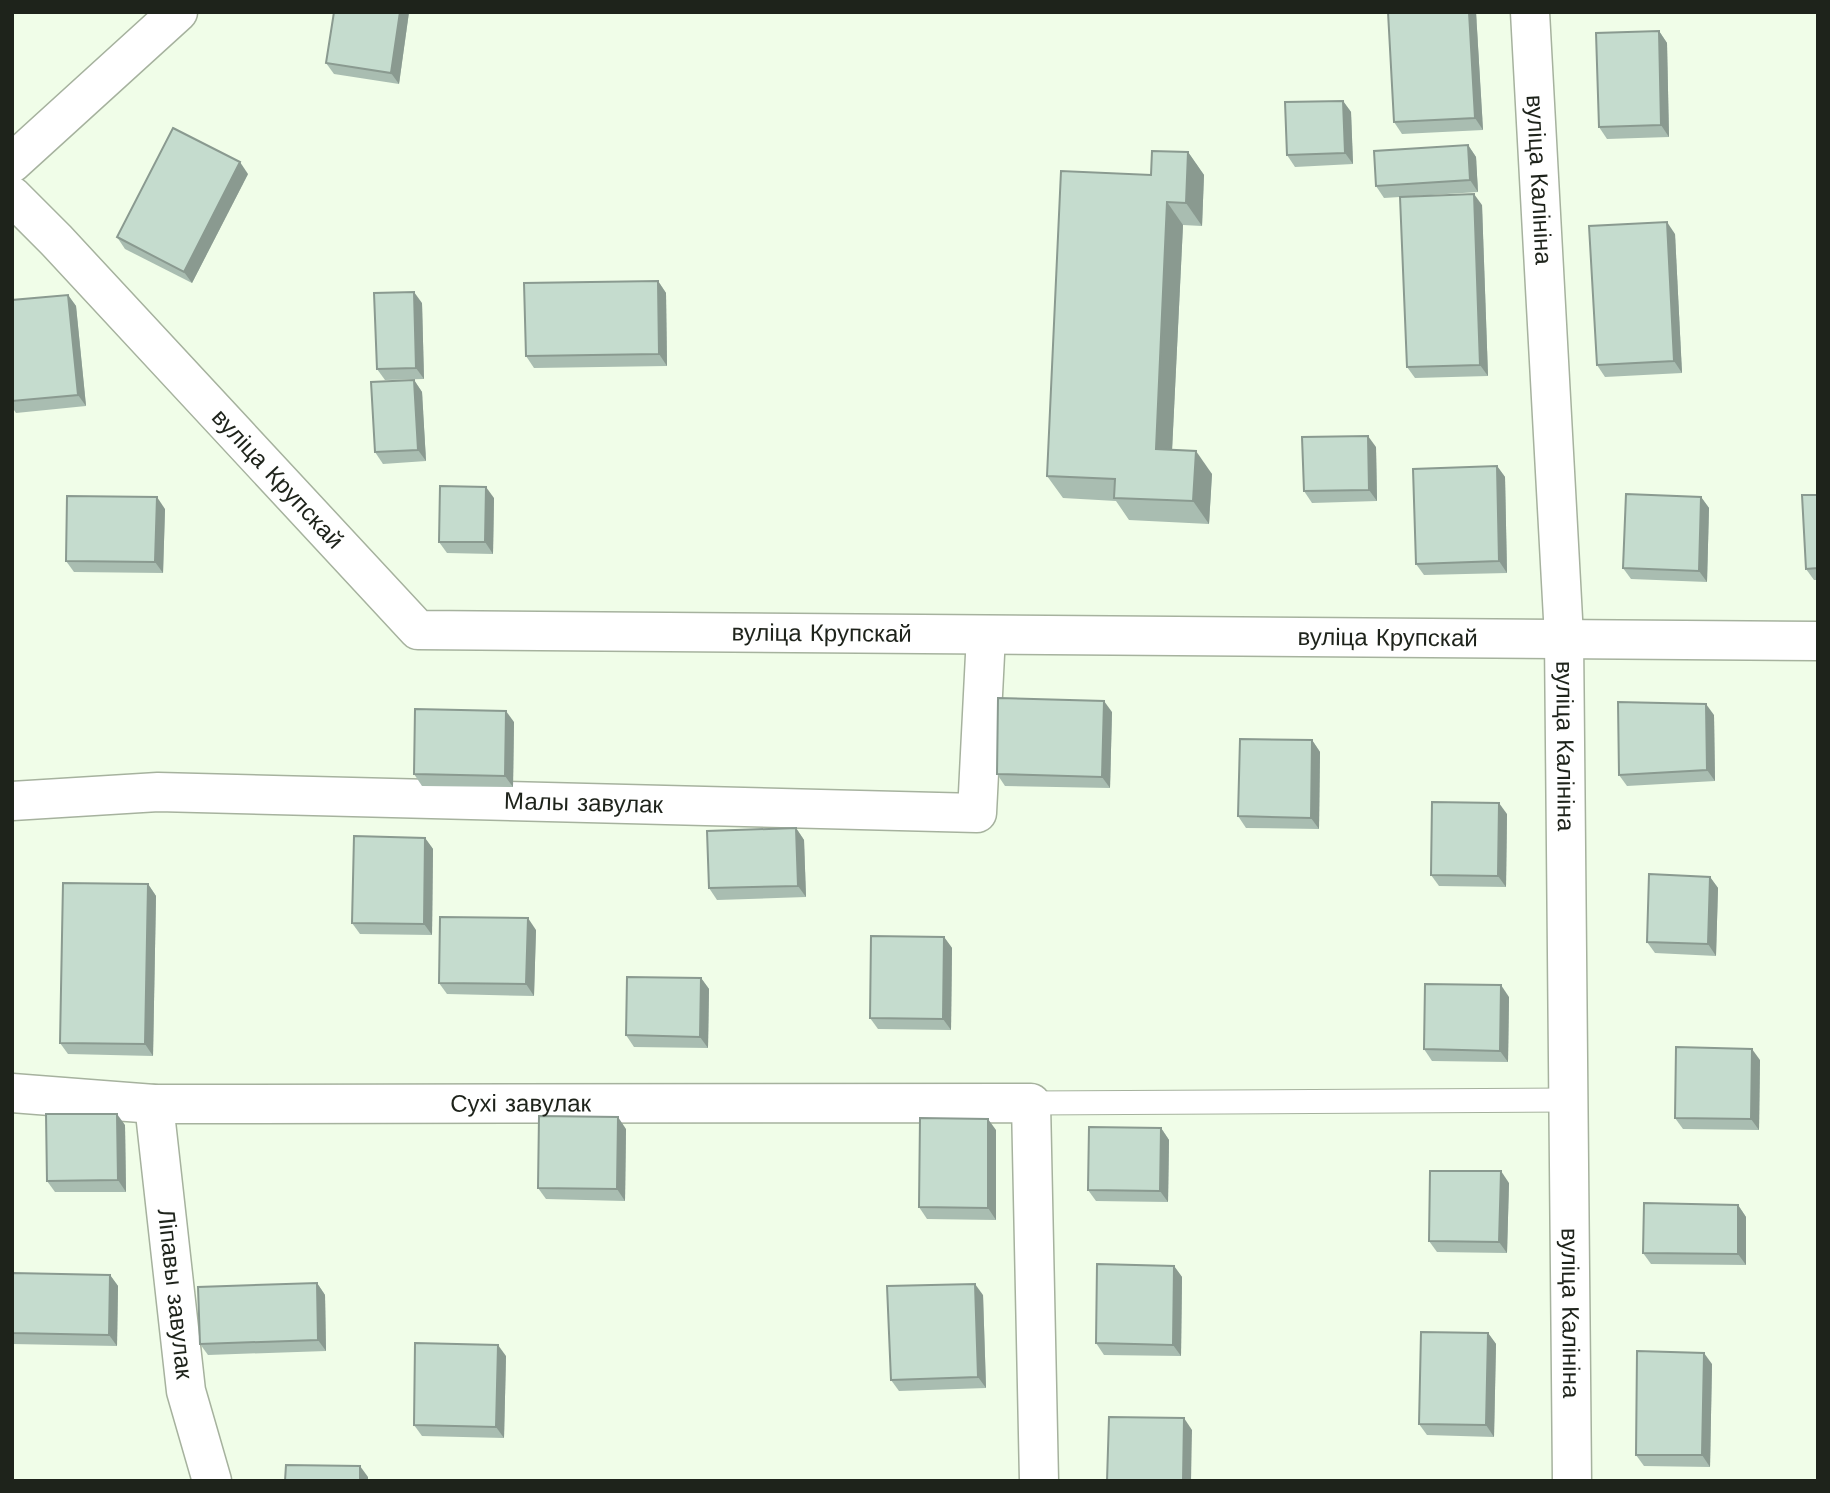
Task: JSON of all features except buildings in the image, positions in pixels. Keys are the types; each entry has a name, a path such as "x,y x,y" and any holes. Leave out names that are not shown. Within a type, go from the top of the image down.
{"street":[{"path":"12,163 178,12"},
{"name":"вуліца Калініна","path":"1530,12 1564,637 1572,1481"},
{"name":"вуліца Крупскай","path":"12,196 56,240 418,631 1818,640"},
{"name":"Малы завулак","path":"12,801 158,792 977,813 986,635"},
{"name":"Сухі завулак","path":"12,1093 154,1104 1031,1103"},
{"path":"1031,1103 1040,1481"},
{"name":"Ліпавы завулак","path":"154,1104 186,1391 212,1481"}],"lane":[{"path":"1031,1103 1567,1100"}]}
